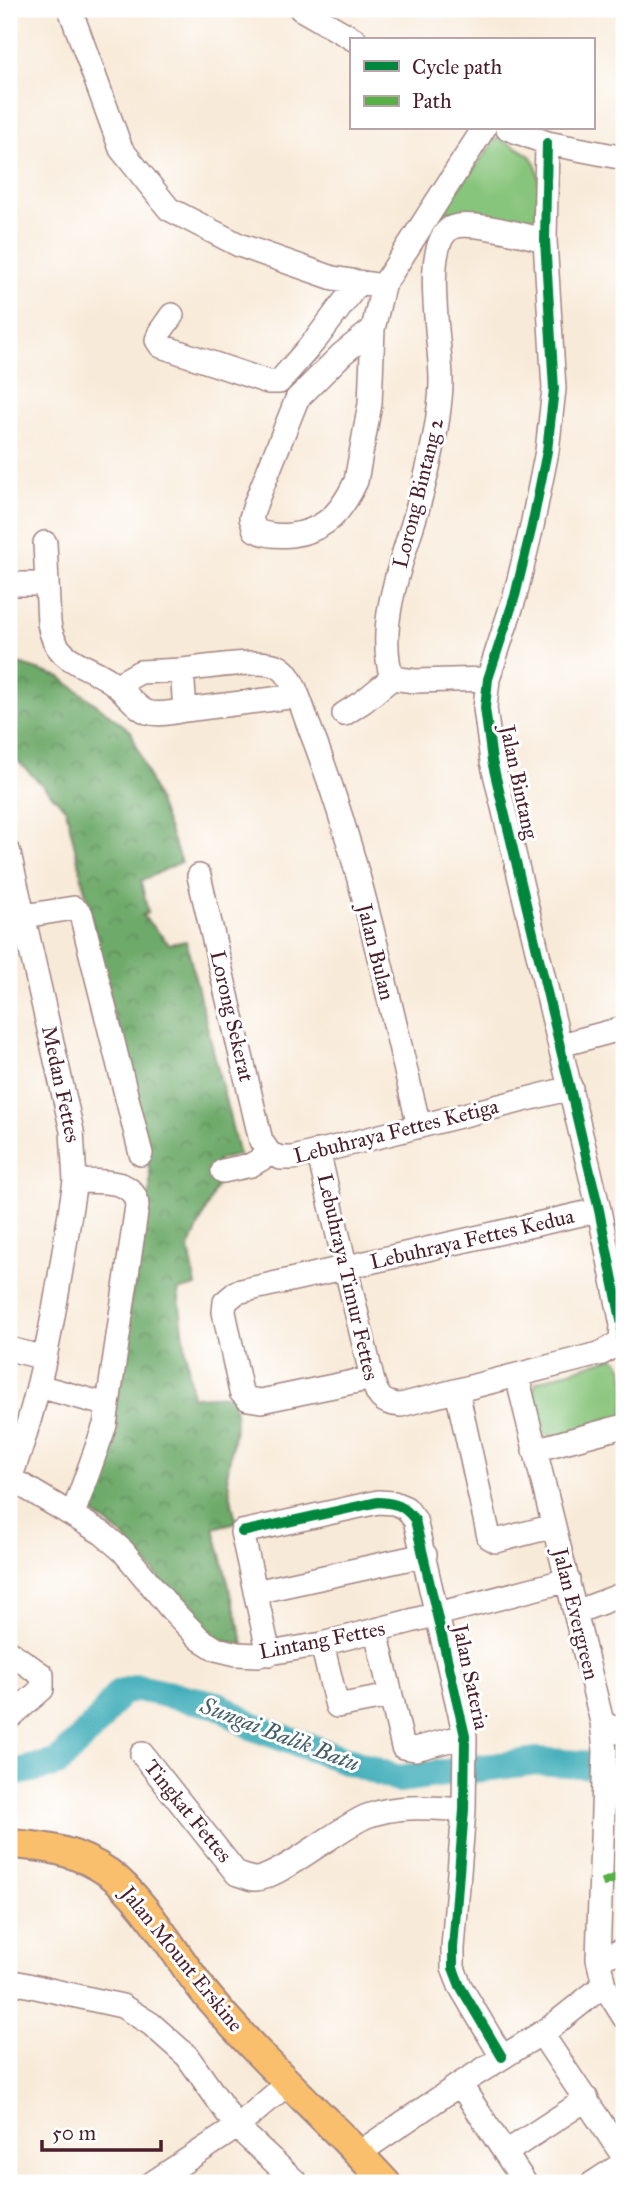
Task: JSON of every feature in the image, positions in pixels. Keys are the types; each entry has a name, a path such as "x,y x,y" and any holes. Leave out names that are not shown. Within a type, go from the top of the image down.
{"main road":[{"name":"Jalan Mount Erskine","path":"9,1844 38,1845 66,1851 87,1858 112,1875 146,1913 210,1999 386,2183"}],"street":[{"path":"70,9 121,149 169,209 239,245 333,278 383,286"},
{"path":"301,9 352,38"},
{"path":"373,329 342,354 297,399 256,502 251,518 256,530 266,535 303,533 326,523 351,491 356,481 370,404 373,329 383,286 483,130"},
{"path":"513,130 547,143 624,158"},
{"name":"Jalan Bintang","path":"547,143 545,240 554,389 547,452 515,596 488,679 485,708 490,752 599,1210 622,1325 622,1344"},
{"name":"Lorong Bintang 2","path":"392,678 387,662 390,610 400,564 428,472 442,382 434,264 440,241 452,228 471,225 545,240"},
{"path":"172,315 160,332 158,340 161,345 268,382 279,382 317,338 359,282"},
{"path":"46,543 50,634 59,650 66,658 117,685 145,711 163,714 298,696"},
{"path":"9,584 47,584"},
{"name":"Jalan Bulan","path":"117,685 140,672 268,663 282,669 298,696 330,779 348,838 419,1126"},
{"path":"183,670 185,710"},
{"path":"344,714 364,702 392,678 415,681 488,679"},
{"name":"Medan Fettes","path":"9,853 72,1130 75,1181 45,1358 9,1479"},
{"name":"Lorong Sekerat","path":"199,876 261,1141 270,1154"},
{"path":"24,916 63,908 74,908 81,914 141,1154"},
{"path":"561,1045 624,1028"},
{"name":"Lebuhraya Fettes Ketiga","path":"223,1171 251,1165 270,1154 293,1158 571,1088"},
{"name":"Lebuhraya Timur Fettes","path":"318,1151 376,1395 381,1401 401,1405 457,1391"},
{"path":"73,1514 103,1432 137,1199 130,1188 119,1184 75,1181"},
{"name":"Lebuhraya Fettes Kedua","path":"372,1378 261,1401 248,1399 242,1392 224,1312 225,1302 237,1293 599,1210"},
{"path":"554,1526 496,1541 489,1537 457,1391 602,1353 622,1344"},
{"path":"9,1349 45,1358"},
{"name":"Jalan Evergreen","path":"517,1376 602,1722 605,1779 598,1959 604,1985 624,2017"},
{"path":"38,1386 108,1405"},
{"path":"534,1451 624,1426"},
{"name":"Lintang Fettes","path":"9,1479 102,1533 123,1551 200,1639 216,1649 237,1654 269,1654 322,1644 568,1580"},
{"name":"Jalan Sateria","path":"255,1592 242,1532 378,1502 394,1503 406,1508 415,1520 438,1614 465,1747 453,1968 460,1986 502,2057"},
{"path":"269,1654 255,1592 425,1555"},
{"path":"576,1612 624,1594"},
{"path":"376,1631 403,1747 465,1747"},
{"path":"322,1644 337,1706 390,1696"},
{"path":"9,1653 42,1675 43,1682 42,1689 9,1718"},
{"path":"602,1722 624,1734"},
{"name":"Tingkat Fettes","path":"142,1754 237,1874 254,1879 270,1875 335,1832 366,1816 388,1810 464,1801"},
{"path":"598,1959 624,1950"},
{"path":"9,1981 122,2006 141,2018 187,2056 237,2127 297,2183"},
{"path":"359,2154 460,2084 541,2033 604,1985"},
{"path":"541,2033 624,2157"},
{"path":"152,2183 237,2127 288,2083"},
{"path":"460,2084 525,2183"},
{"path":"505,2153 587,2099"},
{"path":"593,2183 624,2163"}],"green space":[{"path":"497,138 523,151 535,163 539,178 537,218 529,224 520,225 442,210"},
{"path":"9,661 60,677 131,731 181,862 141,881 148,913 142,915 169,944 186,941 239,1155 217,1160 220,1178 189,1248 196,1286 178,1291 192,1397 233,1395 236,1422 227,1476 236,1522 214,1528 244,1645 219,1640 195,1620 122,1535 84,1506 122,1347 150,1188 150,1172 66,809 17,760 9,756"},
{"path":"613,1357 619,1362 624,1375 624,1414 560,1435 549,1436 543,1433 537,1424 534,1409 536,1382"}],"waterway":[{"name":"Sungai Balik Batu","path":"9,1774 57,1763 98,1722 119,1693 138,1688 218,1705 253,1727 398,1779 537,1761 624,1767"}],"marked path":[{"path":"602,1883 624,1875"}],"cycle path":[{"path":"547,143 545,240 554,389 547,451 532,526 515,596 488,679 485,708 492,761 599,1210 622,1325 621,1341"},
{"path":"242,1532 378,1502 399,1506 415,1520 465,1736 464,1810 453,1968 460,1986 502,2057"}]}
